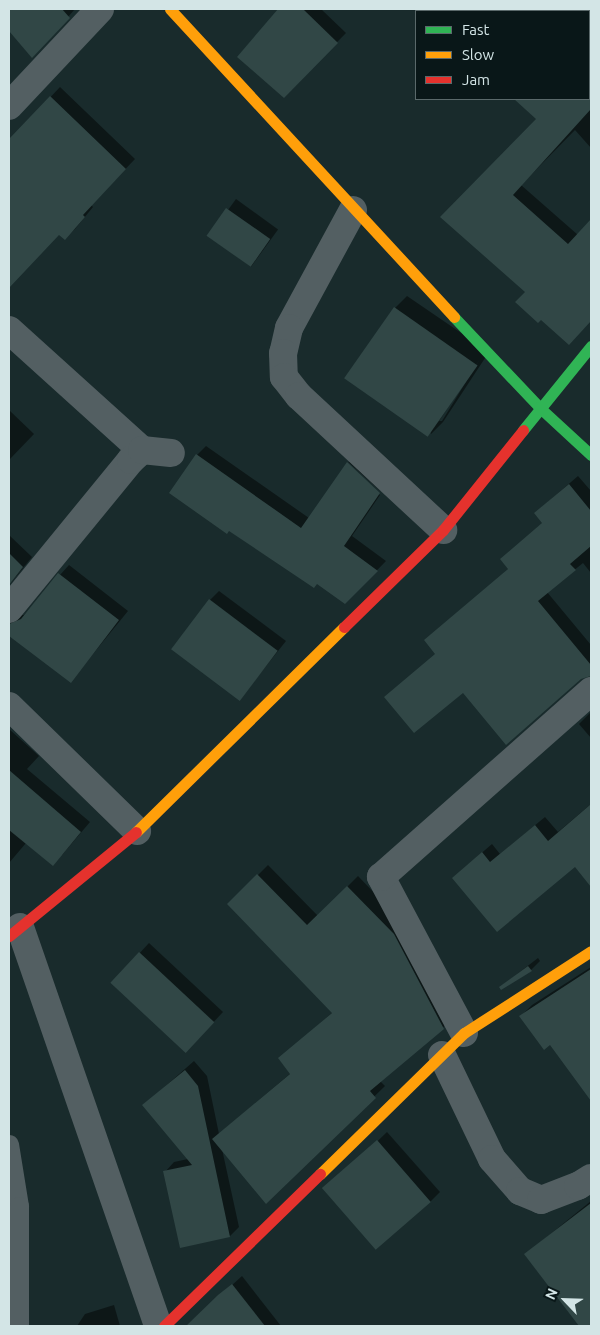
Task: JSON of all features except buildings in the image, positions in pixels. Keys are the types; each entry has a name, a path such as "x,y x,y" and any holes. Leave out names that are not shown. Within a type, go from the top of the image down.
{"street":[{"path":"9,106 100,9"},
{"path":"170,9 353,210 539,407 591,456"},
{"path":"353,210 289,328 283,354 284,377 299,396 442,530"},
{"path":"9,330 142,450 171,453"},
{"path":"158,1326 14,931 137,831 442,530 539,407 591,346"},
{"path":"9,609 142,450"},
{"path":"464,1034 381,877 591,691"},
{"path":"9,706 137,831"},
{"path":"164,1326 464,1034 591,951"},
{"path":"442,1055 492,1159 520,1191 540,1200 578,1186 591,1178"}],"lane":[{"path":"9,1144 19,1206 19,1326"}],"traffic: fast":[{"path":"454,317 539,407 591,455"},
{"path":"523,430 591,346"}],"traffic: slow":[{"path":"170,9 454,317"},
{"path":"136,832 344,627"},
{"path":"320,1174 464,1033 591,951"}],"traffic: jam":[{"path":"344,627 443,530 523,430"},
{"path":"9,936 136,832"},
{"path":"164,1326 320,1174"}]}
